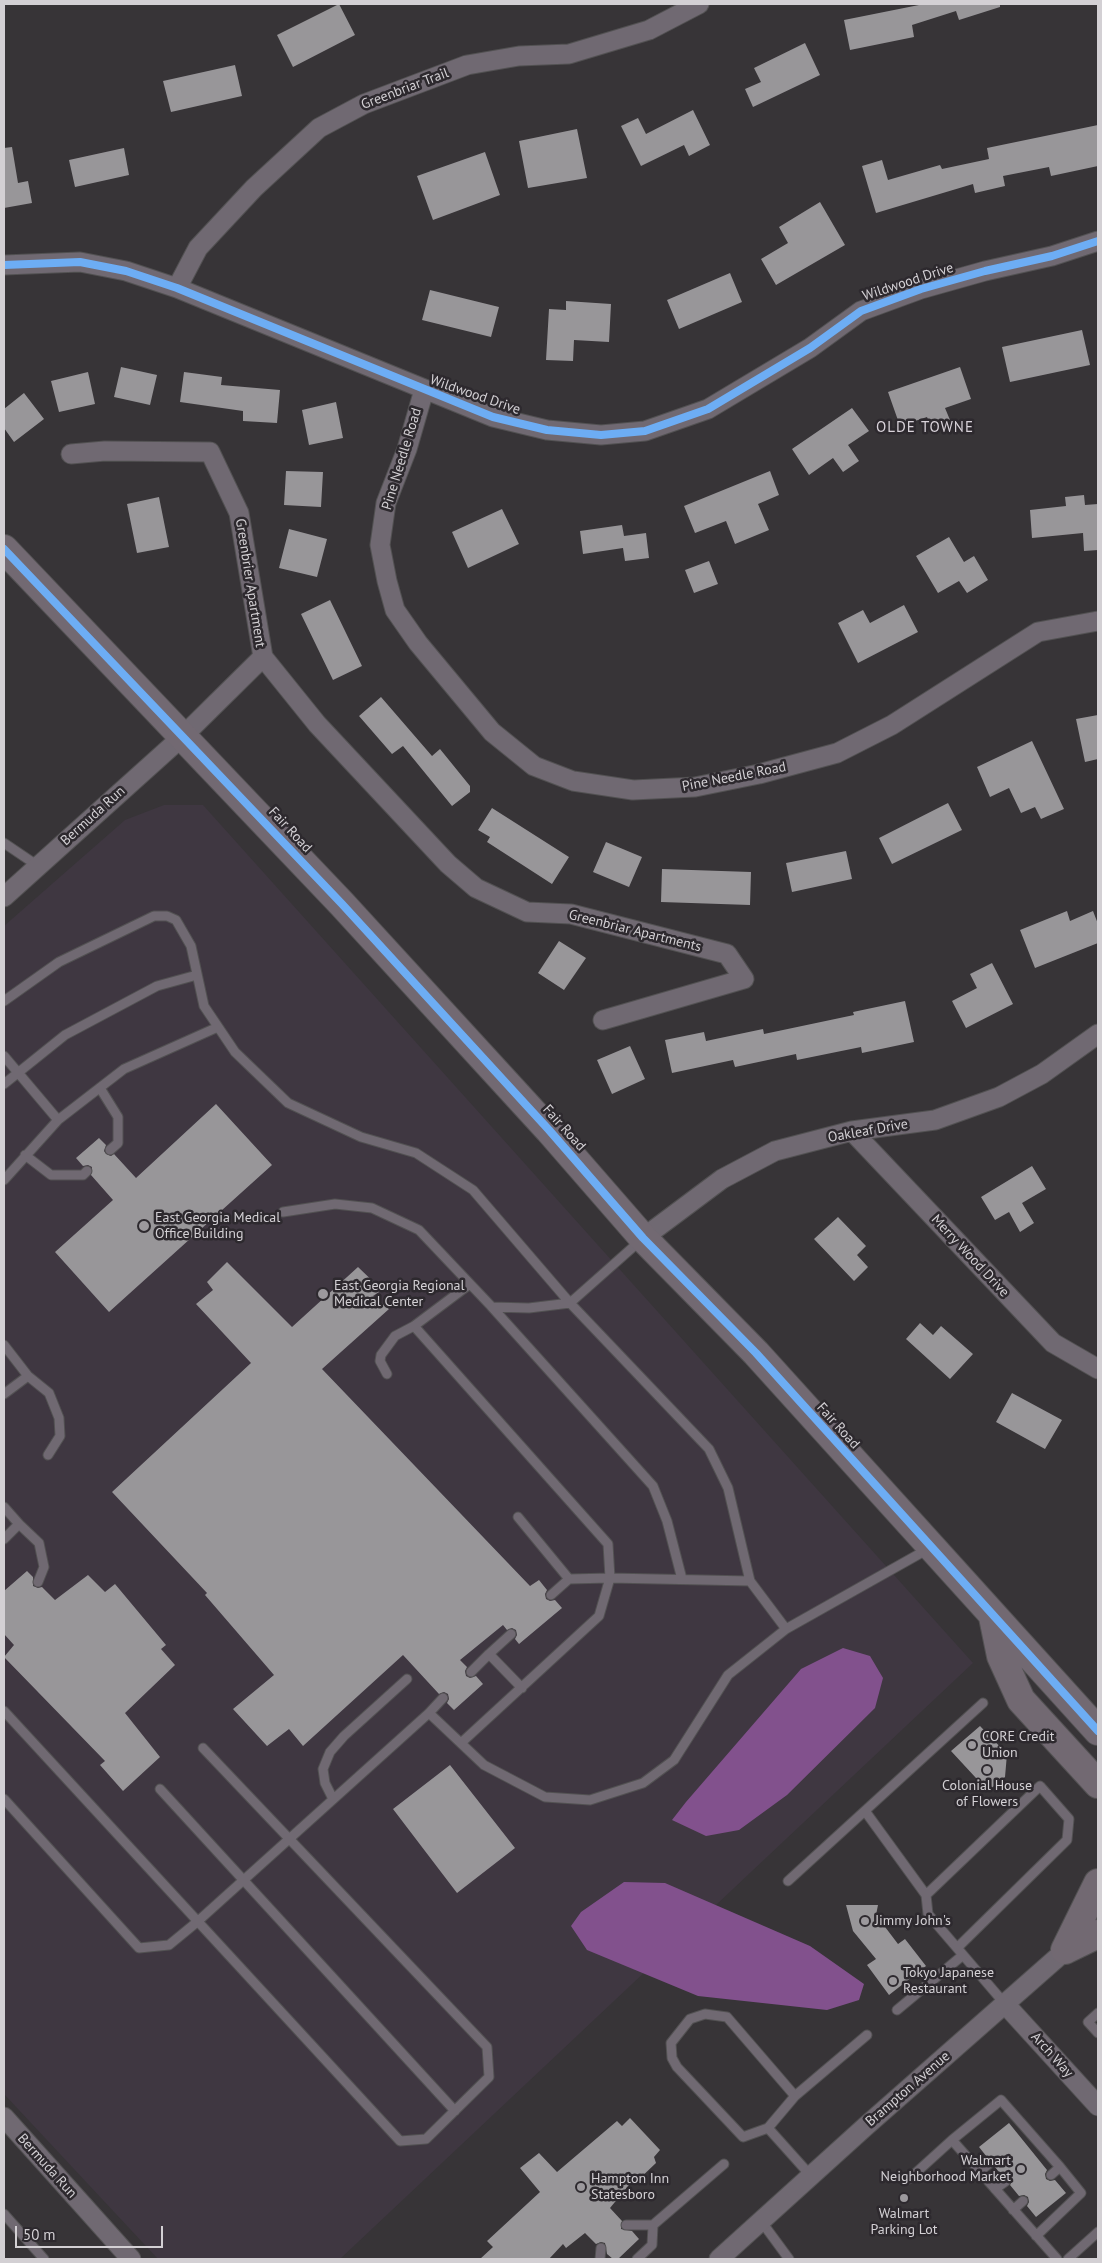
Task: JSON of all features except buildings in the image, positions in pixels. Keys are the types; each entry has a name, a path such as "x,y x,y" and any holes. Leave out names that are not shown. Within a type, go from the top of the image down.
{"main road":[{"name":"Fair Road","path":"4,550 183,736 536,1115 644,1238 756,1353 1098,1731"},
{"path":"992,1616 1001,1656 1021,1700 1098,1784"},
{"path":"1066,1950 1098,1883"},
{"path":"1066,1950 1098,1934"}],"street":[{"name":"Greenbriar Trail","path":"177,288 198,248 254,188 319,128 364,104 467,65 518,56 569,54 649,30 699,4"},
{"name":"Wildwood Drive","path":"4,265 80,262 126,271 177,288 492,417 547,430 601,435 645,431 708,409 810,348 861,311 922,289 985,271 1052,256 1098,241"},
{"name":"Pine Needle Road","path":"424,390 407,448 386,503 380,545 386,581 396,610 418,643 492,732 534,766 573,781 633,790 695,788 759,774 837,753 892,725 1038,632 1098,621"},
{"name":"Greenbrier Apartment","path":"71,454 105,451 210,452 240,513 263,657 183,736"},
{"name":"Greenbriar Apartments","path":"263,657 317,724 448,864 476,888 527,912 571,914 727,954 744,979 603,1020"},
{"name":"Bermuda Run","path":"4,897 183,736"},
{"name":"Oakleaf Drive","path":"644,1238 722,1179 775,1151 852,1131 935,1120 999,1097 1042,1074 1098,1034"},
{"name":"Merry Wood Drive","path":"852,1131 1053,1343 1098,1369"},
{"name":"Brampton Avenue","path":"719,2259 1098,1921"},
{"name":"Arch Way","path":"1005,2004 1095,2097"},
{"name":"Bermuda Run","path":"4,2117 131,2259"}],"lane":[{"path":"4,843 38,866"},
{"path":"4,1001 60,962 154,916 167,916 176,920 190,946 204,1006 235,1052 288,1103 361,1137 416,1153 473,1190 570,1303 709,1449 728,1488 750,1581 786,1629"},
{"path":"4,1084 65,1035 157,986 197,974"},
{"path":"4,1180 58,1120 124,1069 218,1027"},
{"path":"4,1056 58,1120"},
{"path":"100,1088 118,1117 118,1143 110,1150"},
{"path":"26,1155 51,1175 83,1175 88,1171"},
{"path":"283,1212 335,1204 372,1208 419,1230 492,1307 653,1486 667,1521 682,1579"},
{"path":"492,1307 529,1308 570,1303 644,1238"},
{"path":"387,1374 380,1361 381,1355 395,1336 414,1326 470,1284"},
{"path":"414,1326 608,1544 610,1578 600,1616 462,1743"},
{"path":"4,1345 28,1376 49,1393 59,1418 60,1436 48,1455"},
{"path":"4,1394 28,1376"},
{"path":"4,1507 38,1543 44,1568 38,1582"},
{"path":"518,1517 569,1579"},
{"path":"4,1539 19,1524"},
{"path":"429,1713 484,1765 545,1797 590,1800 643,1783 674,1760 728,1675 786,1629 931,1548"},
{"path":"551,1595 569,1579 750,1581"},
{"path":"471,1672 511,1634"},
{"path":"489,1654 522,1688"},
{"path":"333,1799 325,1783 323,1769 330,1752 344,1736 407,1679"},
{"path":"4,1799 139,1948 169,1945 429,1713 443,1698"},
{"path":"788,1881 983,1703"},
{"path":"4,1711 400,2141 426,2139 488,2077 488,2047 203,1748"},
{"path":"926,1895 1040,1786 1070,1818 1067,1840 956,1948"},
{"path":"160,1789 454,2111"},
{"path":"865,1811 926,1895 928,1914 1005,2004"},
{"path":"897,2010 963,1955"},
{"path":"1098,2013 1088,2022 1098,2033"},
{"path":"795,2096 727,2017 705,2014 690,2019 671,2043 672,2058 677,2067 743,2137 768,2128 795,2096 867,2036"},
{"path":"909,2179 1000,2100 1025,2135 1042,2147 1081,2193 1036,2236"},
{"path":"768,2128 811,2176"},
{"path":"952,2140 1057,2259"},
{"path":"1034,2154 1042,2147"},
{"path":"980,2172 991,2162"},
{"path":"626,2225 653,2225 724,2164"},
{"path":"1051,2175 1060,2167"},
{"path":"996,2189 1006,2181"},
{"path":"1013,2210 1023,2201"},
{"path":"4,2214 44,2259"},
{"path":"761,2221 789,2259"},
{"path":"637,2259 652,2246 653,2225"},
{"path":"1068,2259 1098,2232"},
{"path":"600,2259 601,2248"}],"shaded area":[{"name":"East Georgia Regional Medical Center","path":"164,805 203,805 973,1663 340,2259 158,2259 4,2094 4,926 125,820"},
{"path":"843,1648 870,1656 883,1678 875,1708 787,1795 739,1830 706,1836 672,1820 801,1669"},
{"path":"624,1882 665,1883 810,1946 864,1984 859,2000 827,2010 698,1996 587,1950 571,1926 581,1912"}],"cycle path":[{"path":"4,265 80,262 126,271 177,288 493,417 547,430 601,435 645,431 708,409 810,348 861,311 921,289 985,271 1052,256 1098,241"},
{"path":"4,549 342,904 549,1130 643,1238 756,1353 1098,1731"}],"place":[{"name":"East Georgia Medical Office Building","path":"144,1226"},
{"name":"East Georgia Regional Medical Center","path":"323,1294"},
{"name":"CORE Credit Union","path":"972,1745"},
{"name":"Colonial House of Flowers","path":"987,1770"},
{"name":"Jimmy John's","path":"865,1921"},
{"name":"Tokyo Japanese Restaurant","path":"893,1981"},
{"name":"Walmart Neighborhood Market","path":"1021,2169"},
{"name":"Hampton Inn Statesboro","path":"581,2187"},
{"name":"Walmart Parking Lot","path":"904,2198"}],"district":[{"name":"OLDE TOWNE","path":"925,428"}]}
